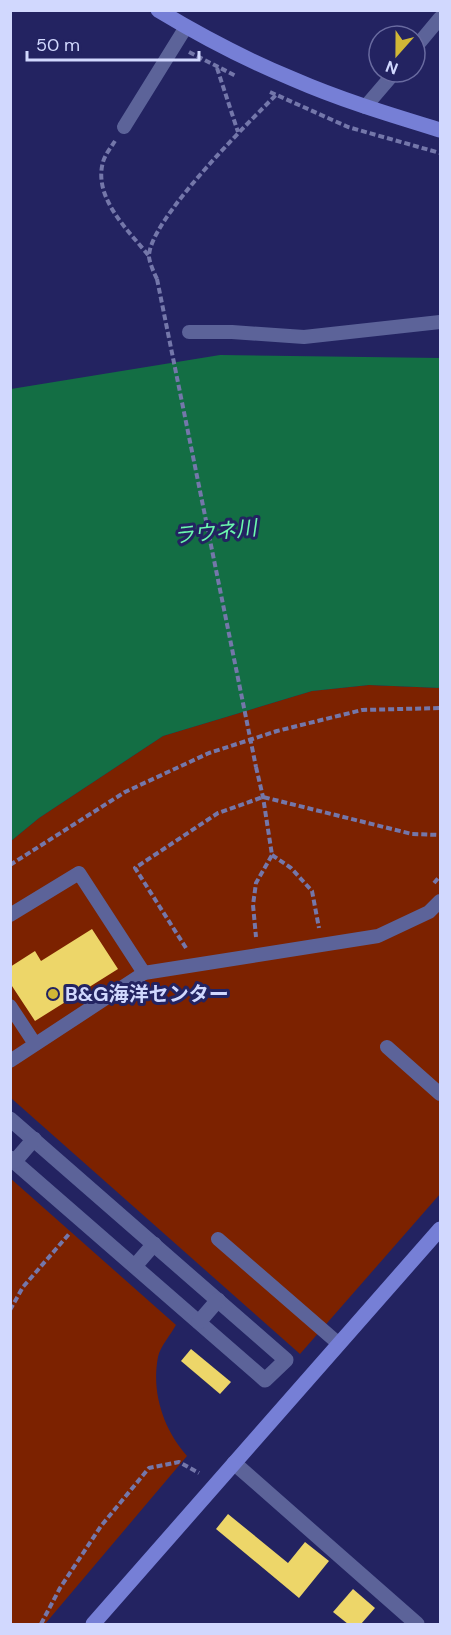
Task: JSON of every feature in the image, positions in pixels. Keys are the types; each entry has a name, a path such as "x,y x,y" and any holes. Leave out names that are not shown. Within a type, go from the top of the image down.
{"street":[{"path":"158,10 186,27 292,79 366,107 441,130"},
{"path":"10,1119 34,1139 286,1360 265,1380 13,1160 34,1139"},
{"path":"93,1624 441,1229"},
{"path":"135,1266 154,1244"},
{"path":"199,1322 218,1300"},
{"path":"234,1463 417,1624"}],"lane":[{"path":"427,34 441,18"},
{"path":"124,127 186,27"},
{"path":"366,107 385,84"},
{"path":"189,332 232,332 304,338 441,322"},
{"path":"10,915 79,873 144,974"},
{"path":"10,1061 144,974 378,936 429,912 441,901"},
{"path":"10,1006 35,1044"},
{"path":"387,1047 441,1094"},
{"path":"218,1239 339,1344"}],"path":[{"path":"217,68 238,132"},
{"path":"149,257 155,236 165,217 238,132 276,95"},
{"path":"124,127 103,160 101,182 114,213 149,257 156,279 263,796 272,855 256,883 253,905 256,939"},
{"path":"10,865 125,792 209,753 277,731 362,710 441,708"},
{"path":"195,947 185,949 135,868 218,813 263,796 412,834 441,835"},
{"path":"272,855 291,868 312,891 320,930 309,931"},
{"path":"426,891 441,876"},
{"path":"246,940 267,937"},
{"path":"10,1310 23,1287 81,1219"},
{"path":"41,1624 60,1588 100,1526 149,1468 179,1462 199,1473"}],"shaded area":[{"path":"369,685 440,688 440,1194 300,1354 11,1098 11,841 39,818 163,736 312,691"},
{"path":"10,1178 176,1325 159,1353 156,1384 166,1423 187,1456 45,1624 11,1624"}],"water":[{"name":"ラウネ川","path":"220,355 440,358 440,688 369,685 312,691 163,736 39,818 11,841 11,389"}],"building":[{"path":"92,929 118,969 35,1021 10,983 10,967 35,951 41,961"},
{"path":"191,1349 231,1382 220,1394 181,1361"},
{"path":"228,1514 288,1563 305,1542 329,1561 299,1598 216,1529"},
{"path":"353,1589 375,1608 361,1624 348,1624 333,1612"}],"place":[{"name":"B&G海洋センター","path":"53,994"}]}
